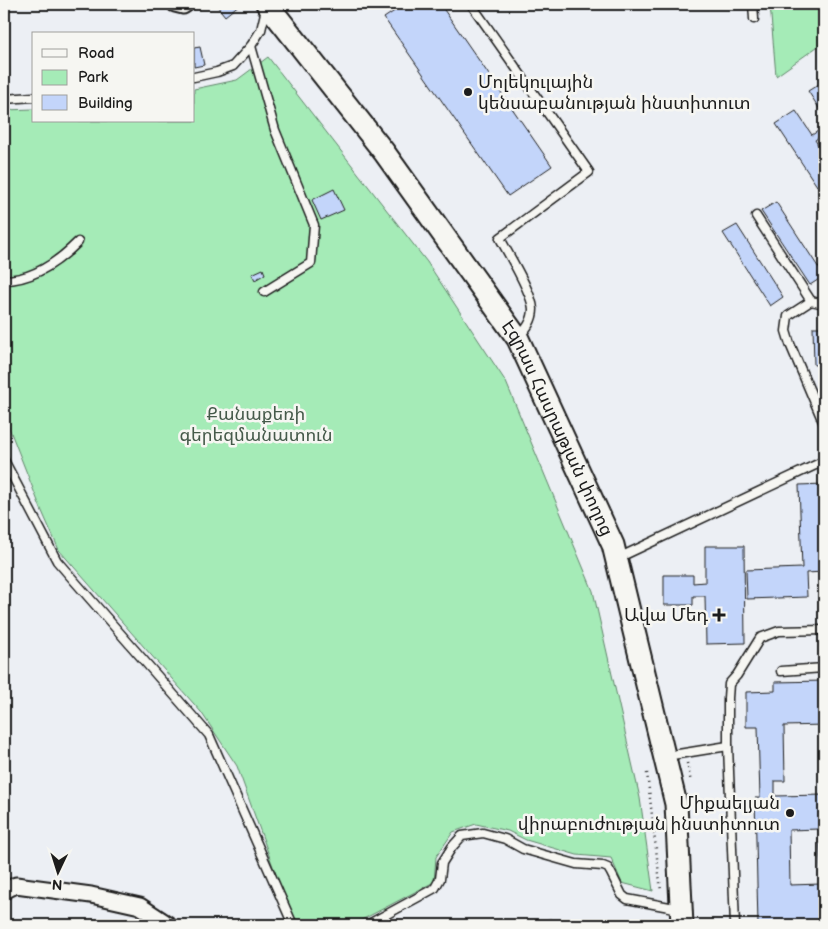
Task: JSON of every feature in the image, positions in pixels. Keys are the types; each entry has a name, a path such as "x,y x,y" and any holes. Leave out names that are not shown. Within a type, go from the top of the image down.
{"street":[{"path":"175,4 183,6 186,4"},
{"name":"Էզրաս Հասրաթյան փողոց","path":"267,4 384,152 519,337"},
{"name":"Էզրաս Հասրաթյան փողոց","path":"274,4 402,164 519,337 619,557 668,756 676,804 678,917"},
{"path":"4,891 16,885 91,895 140,906 169,925"}],"lane":[{"path":"195,76 217,72 233,66 261,30 267,4"},
{"path":"471,4 589,172 500,238 527,291 533,309 530,324 519,337"},
{"path":"753,4 754,19"},
{"path":"250,46 275,130 314,225 311,263 264,292"},
{"path":"4,99 32,97"},
{"path":"756,216 811,301 824,304"},
{"path":"4,280 12,280 38,272 63,256 78,242"},
{"path":"811,301 788,316 786,331 824,424"},
{"path":"4,460 57,561 208,735 293,925"},
{"path":"619,557 824,461"},
{"path":"735,925 728,746 728,698 730,684 760,638 779,631 824,630"},
{"path":"781,671 824,668"},
{"path":"668,756 728,746"},
{"path":"367,925 435,888 440,879 442,863 452,847 462,836 483,833 505,839 523,849 576,864 608,868 624,897 678,917"}],"path":[{"path":"647,773 678,917"}],"green space":[{"path":"770,4 820,4 824,10 824,42 776,76"},
{"name":"Քանաքեռի գերեզմանատուն","path":"268,57 427,262 506,382 593,591 640,798 653,891 622,883 611,858 577,855 526,840 508,831 476,824 453,832 436,857 434,882 352,925 294,925 237,766 201,712 59,550 4,415 4,110 32,109 32,122 195,122 195,89 237,80"}],"building":[{"path":"219,4 240,4 225,16 217,6"},
{"name":"Մոլեկուլային կենսաբանության ինստիտուտ","path":"405,4 440,4 552,166 508,196 384,18"},
{"path":"200,47 204,65 195,67 195,48"},
{"path":"824,81 824,116 808,91"},
{"path":"796,111 812,135 824,127 824,134 815,140 824,154 824,182 817,186 776,124"},
{"path":"334,189 344,210 321,220 312,200"},
{"path":"776,202 824,276 810,285 761,211"},
{"path":"737,225 783,297 770,306 723,233"},
{"path":"263,269 265,274 255,280 252,274"},
{"path":"813,327 824,327 824,364 814,365"},
{"path":"824,484 824,572 806,573 807,597 747,599 746,570 802,568 799,485"},
{"name":"Ավա Մեդ","path":"705,546 744,546 745,643 706,644 705,596 693,596 693,605 664,605 664,575 693,575 693,583 705,582"},
{"name":"Միքաելյան վիրաբուժության ինստիտուտ","path":"824,681 824,725 784,726 785,781 775,781 775,796 824,795 824,925 758,925 755,798 760,798 758,727 746,727 746,692 775,691 775,682","holes":["819,829 821,884 790,885 789,830"]},
{"path":"572,918 592,921 592,925 571,925"},
{"path":"552,919 552,925 531,925 531,921"}],"place":[{"name":"Մոլեկուլային կենսաբանության ինստիտուտ","path":"468,92"},
{"name":"Ավա Մեդ","path":"719,615"},
{"name":"Միքաելյան վիրաբուժության ինստիտուտ","path":"790,813"}]}
